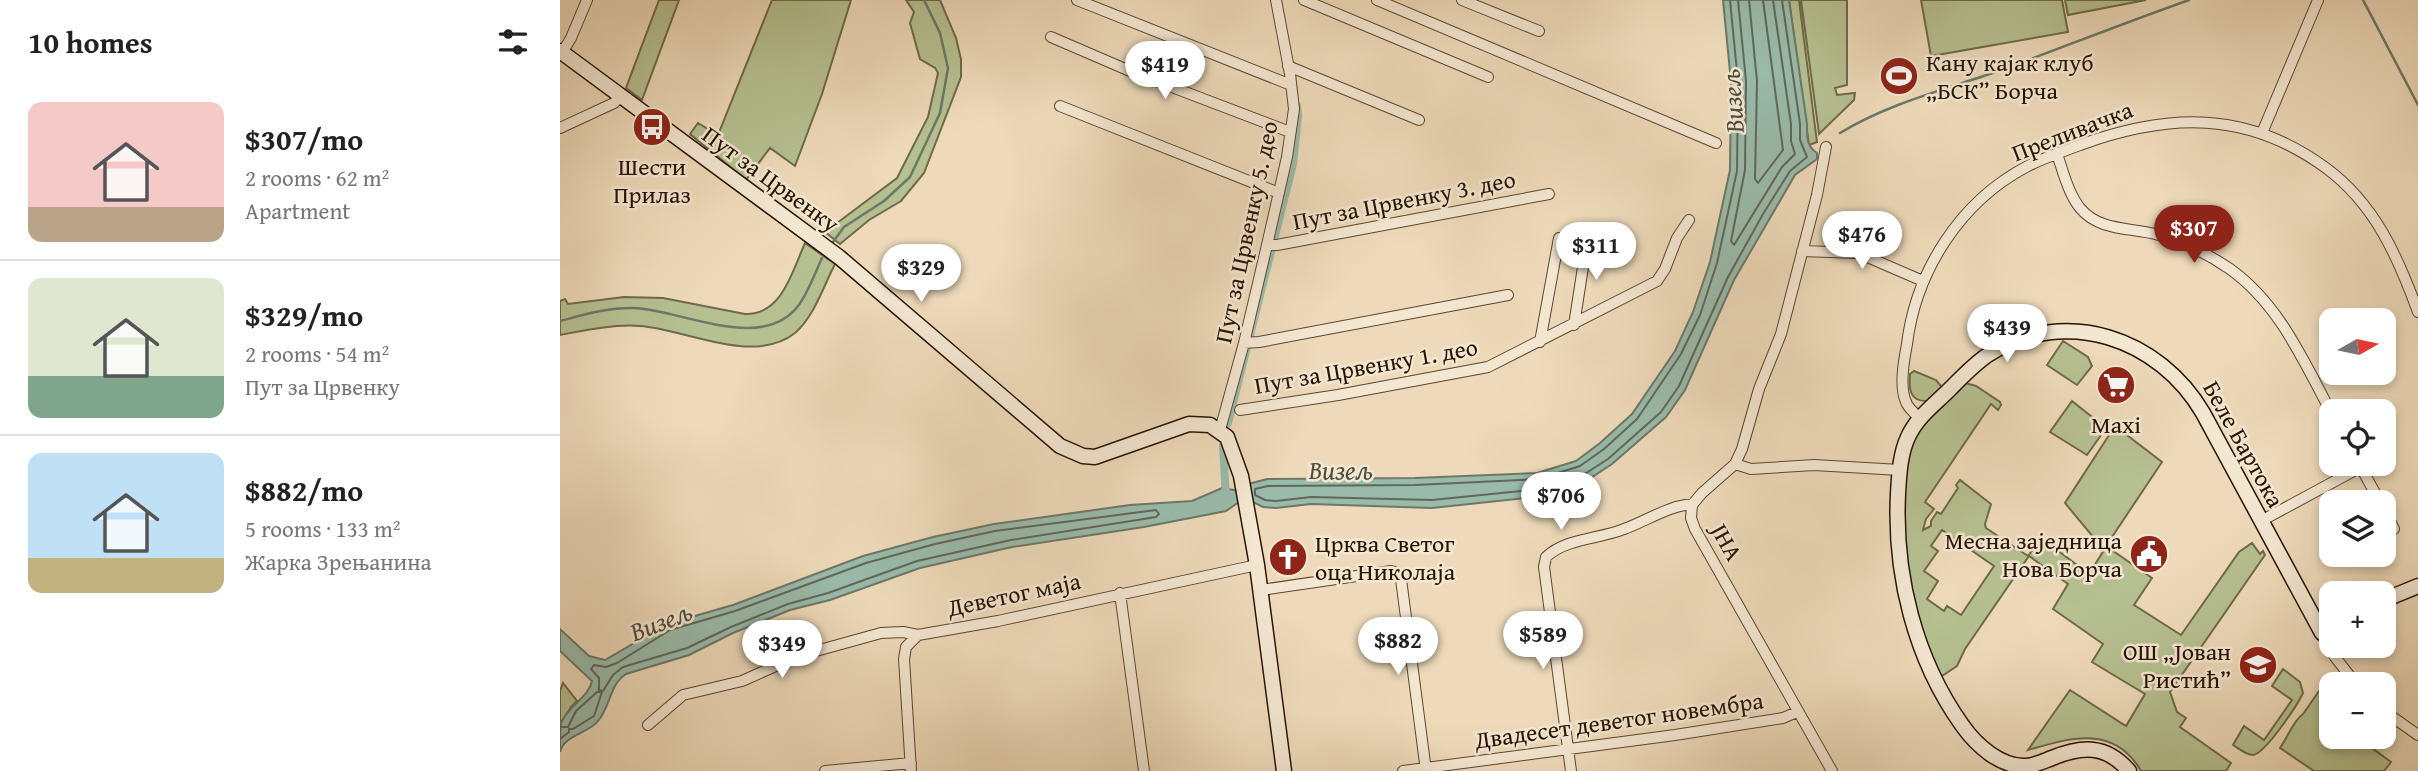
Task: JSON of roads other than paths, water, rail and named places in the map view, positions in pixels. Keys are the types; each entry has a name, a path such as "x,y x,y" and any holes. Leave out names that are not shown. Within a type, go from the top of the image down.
{"street":[{"path":"561,52 571,38 587,0"},
{"path":"1077,0 1291,85"},
{"name":"Пут за Црвенку 5. део","path":"1220,430 1248,343 1272,245 1294,109 1276,0"},
{"path":"1304,0 1488,77"},
{"path":"1377,0 1716,143"},
{"path":"1462,0 1539,31"},
{"path":"2262,133 2318,0"},
{"path":"1051,37 1130,71 1290,132"},
{"name":"Пут за Црвенку","path":"561,52 839,257 1060,446 1083,456 1096,457 1189,424 1210,425 1220,430"},
{"path":"1288,66 1419,120"},
{"path":"560,128 614,103 621,96"},
{"path":"1060,106 1279,193"},
{"name":"Преливачка","path":"1919,418 1905,400 1908,336 1923,281 1952,232 1983,197 2015,173 2120,131 2173,122 2231,126 2262,133 2326,168 2365,206 2392,247 2418,312"},
{"name":"ЈНА","path":"1826,147 1782,334 1759,388 1742,449 1735,464 1692,505 1692,519 1832,771"},
{"path":"2057,154 2077,203 2089,217 2105,226 2157,234 2188,244 2231,270 2258,292 2289,334 2324,399"},
{"name":"Пут за Црвенку 3. део","path":"1272,245 1549,194"},
{"name":"Пут за Црвенку 1. део","path":"1240,410 1488,367 1657,281 1665,269 1677,238 1689,220"},
{"path":"1574,324 1588,236"},
{"path":"1540,342 1559,238"},
{"path":"1802,251 1858,253 1923,281"},
{"path":"1248,343 1508,295"},
{"name":"Беле Бартока","path":"1919,418 1981,360 2013,342 2043,333 2096,333 2116,339 2152,357 2186,387 2203,413 2261,521 2319,619"},
{"path":"1919,418 1905,442 1900,470 1897,525 1902,578 1922,649 1954,713 1979,746 1994,756 2027,768 2073,750 2088,749 2112,756 2129,771"},
{"path":"1220,430 1232,446 1248,508 1258,565 1284,771"},
{"path":"1735,464 1751,469 1814,465 1900,470"},
{"path":"2261,521 2341,476"},
{"path":"1571,771 1544,567 1546,557 1559,548 1625,529 1681,505 1692,505"},
{"name":"Деветог маја","path":"911,767 905,653 909,643 918,635 998,621 1258,565"},
{"path":"1261,590 1391,571 1398,573 1401,579 1426,770"},
{"path":"2396,595 2418,586"},
{"path":"1120,593 1144,771"},
{"path":"648,725 683,695 742,681 799,656 881,633 896,631 918,635"},
{"name":"Двадесет деветог новембра","path":"1403,771 1426,770 1783,718 1797,712"},
{"path":"2396,719 2418,735"},
{"path":"825,771 911,767"}],"water":[{"name":"Визељ","path":"1723,0 1789,0 1808,140 1817,153 1817,159 1795,175 1734,280 1685,390 1666,417 1612,464 1583,483 1553,495 1432,508 1311,504 1276,508 1263,507 1249,500 1239,502 1226,511 1144,527 1012,547 920,568 830,600 790,610 733,633 689,655 626,674 616,684 598,721 566,742 560,752 561,723 587,692 592,681 560,651 560,629 589,656 605,660 667,624 733,605 863,556 994,524 1130,505 1192,501 1222,488 1240,491 1252,483 1267,479 1415,478 1537,473 1576,461 1632,414 1675,351 1693,312 1710,262 1730,170 1731,82"}],"waterway":[{"path":"833,242 844,227 884,201 910,177 940,113 948,68 940,33 924,0"},
{"path":"1840,133 1900,104 2004,69 2189,0"},
{"path":"2363,0 2418,105"},
{"path":"1228,423 1293,164 1297,106"},
{"path":"560,321 606,310 634,308 720,325 743,328 764,326 783,320 798,306 822,258"},
{"path":"1223,446 1226,497"}],"place":[{"name":"Кану кајак клуб „БСК” Борча","path":"1899,76"},
{"name":"Шести Прилаз","path":"652,127"},
{"name":"Maxi","path":"2116,385"},
{"name":"Месна заједница Нова Борча","path":"2149,554"},
{"name":"Црква Светог оца Николаја","path":"1288,557"},
{"name":"ОШ „Јован Ристић”","path":"2258,665"}]}
